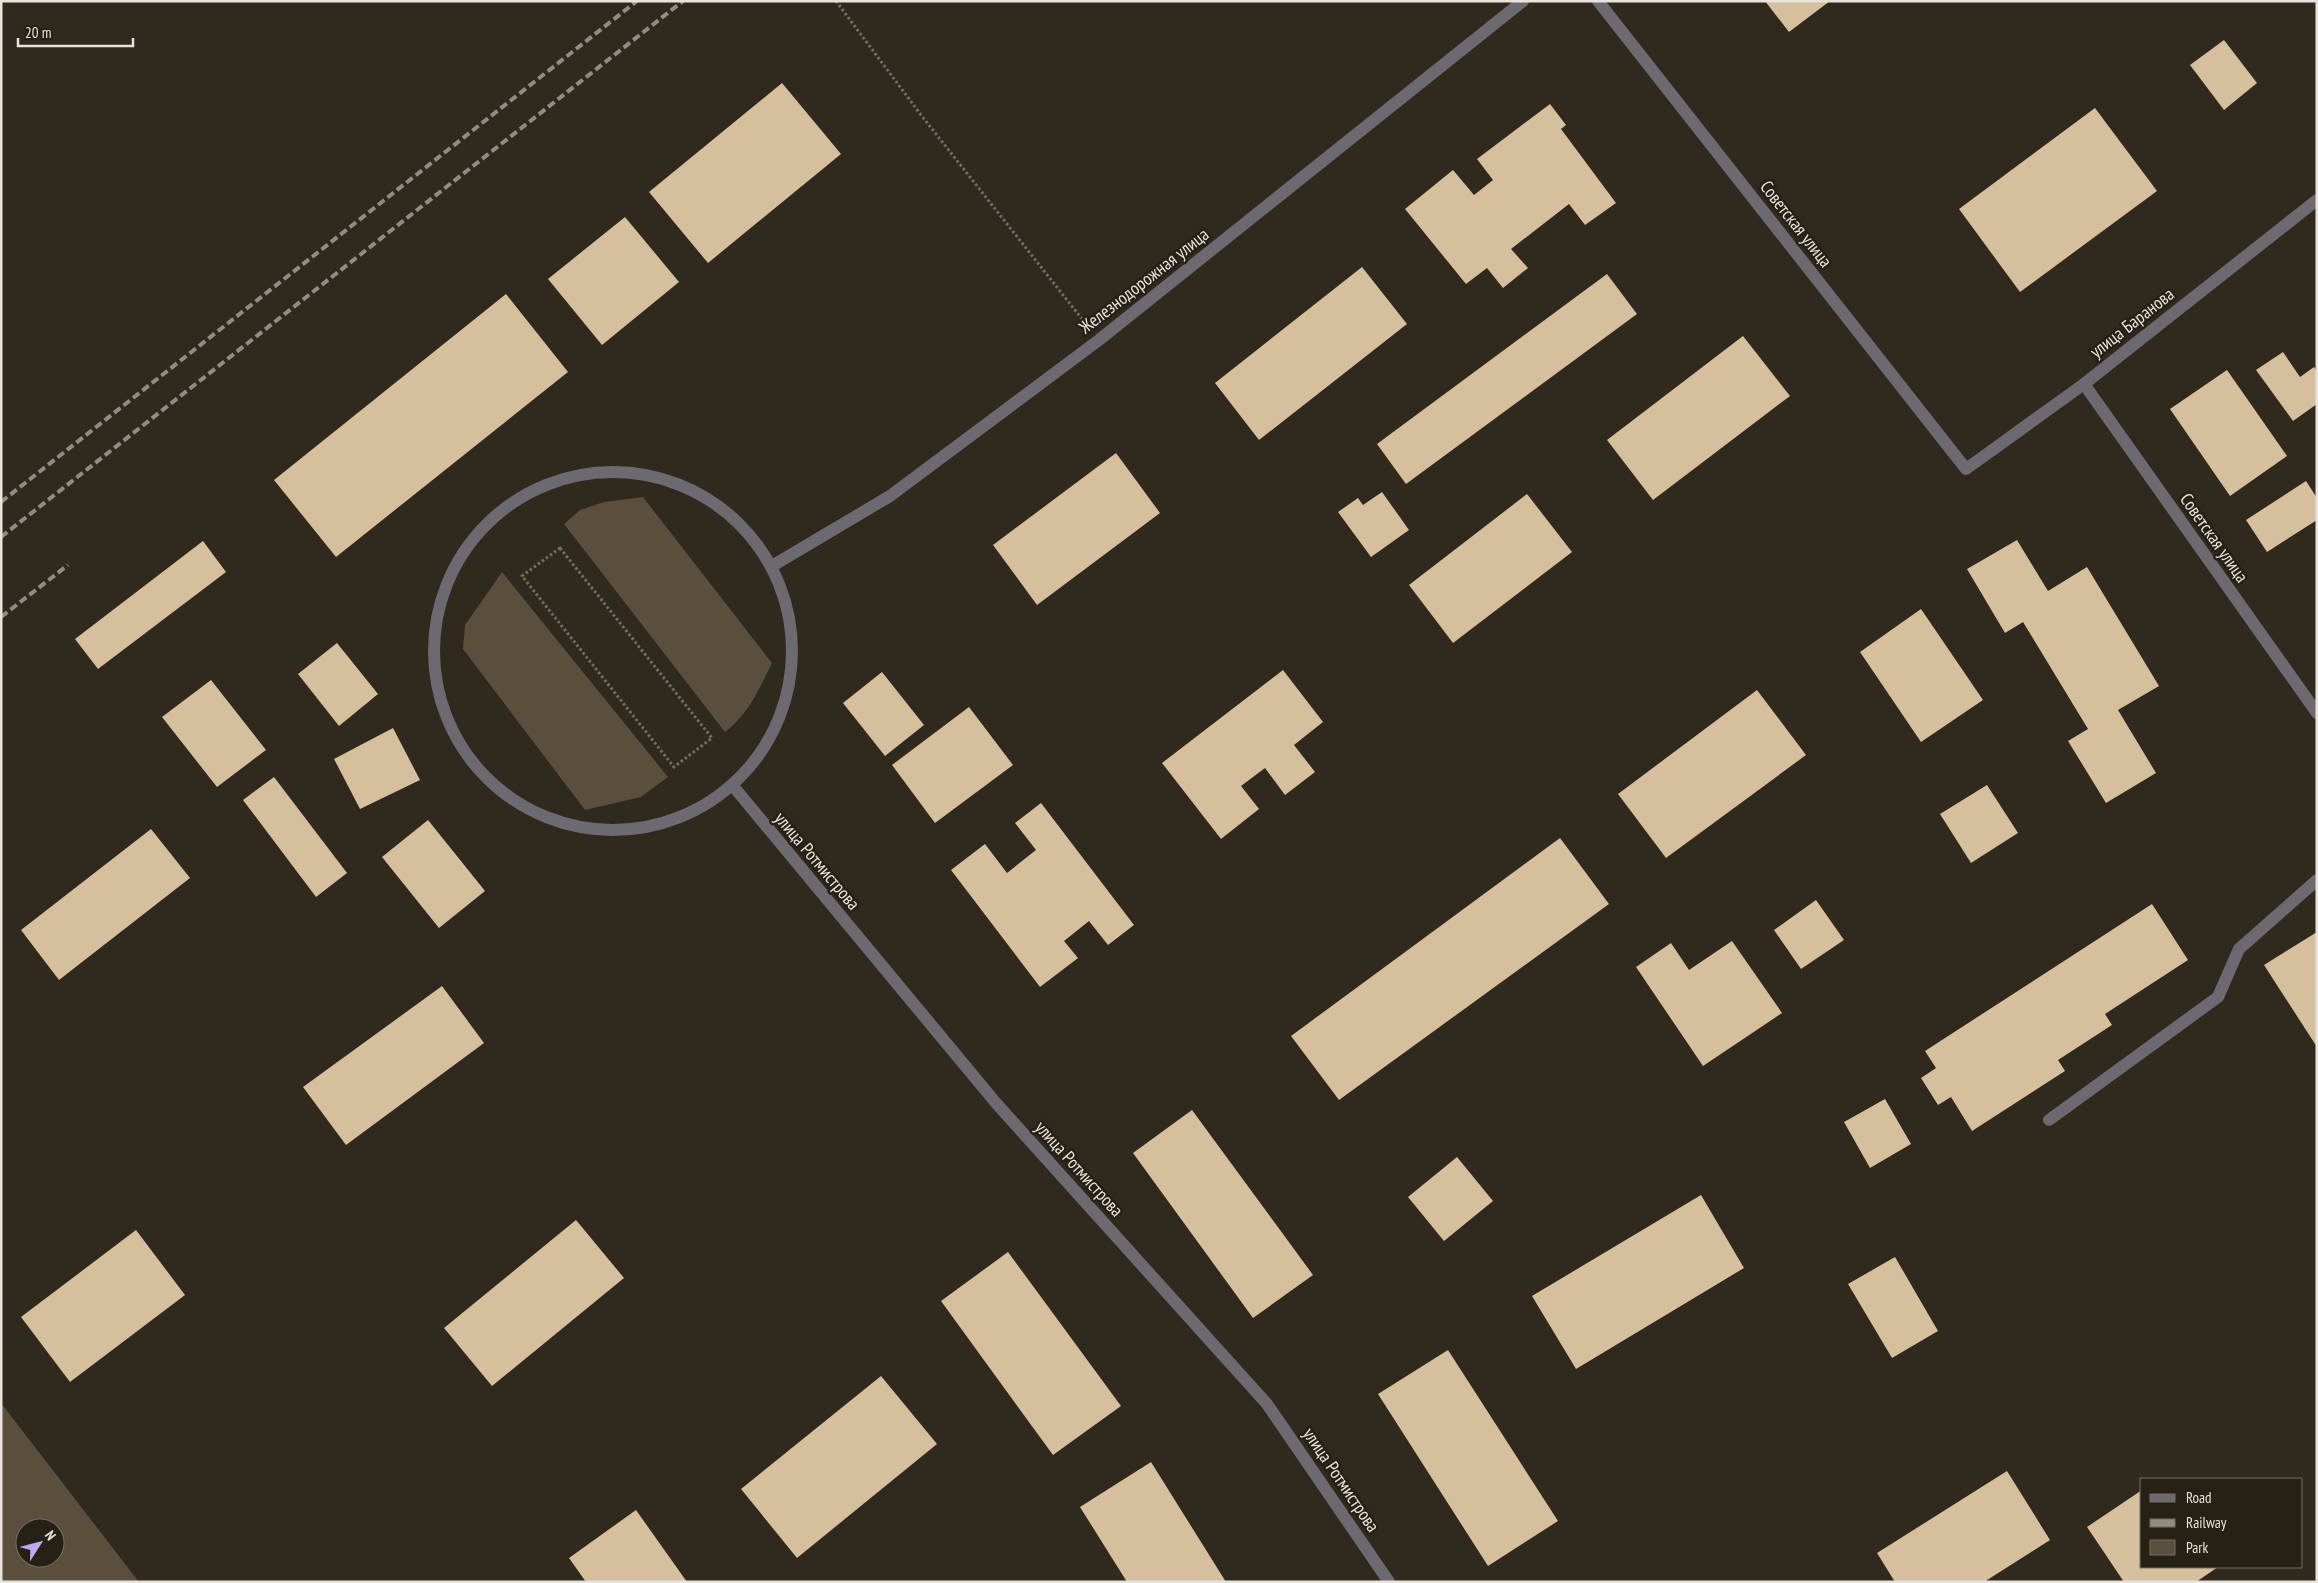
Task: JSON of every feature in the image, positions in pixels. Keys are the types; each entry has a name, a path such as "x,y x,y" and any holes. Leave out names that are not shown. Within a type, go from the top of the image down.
{"street":[{"name":"Железнодорожная улица","path":"772,566 890,496 1099,340 1523,1"},
{"name":"Советская улица","path":"1598,1 1966,469"},
{"name":"улица Баранова","path":"1966,469 2084,384 2317,200"},
{"name":"Советская улица","path":"2084,384 2317,713"},
{"path":"599,471 649,475 681,484 717,505 748,532 772,566 785,598 792,632 792,666 786,699 774,732 756,760 733,786 695,812 654,826 611,831 569,825 529,810 494,785 465,753 445,715 434,673 434,631 443,590 462,553 488,521 521,496 551,482 599,471"},
{"name":"улица Ротмистрова","path":"733,786 996,1103 1267,1404 1389,1582"},
{"path":"2049,1120 2218,997 2239,950 2317,880"}],"path":[{"path":"836,1 921,115 1099,340"},
{"path":"560,548 712,738 674,767 522,576 560,548"}],"green space":[{"path":"643,497 772,663 758,692 747,709 725,732 564,524 580,510 604,502"},
{"path":"502,572 668,777 641,797 585,810 463,649 465,625"},
{"path":"1,1403 139,1582 1,1582"}],"building":[{"path":"1765,1 1830,1 1789,32"},
{"path":"2224,40 2257,83 2224,110 2190,65"},
{"path":"782,83 841,154 708,263 649,192"},
{"path":"1550,104 1566,125 1561,129 1616,203 1585,225 1569,204 1511,249 1528,268 1503,288 1487,268 1466,284 1405,209 1453,170 1474,195 1493,180 1477,159"},
{"path":"2095,108 2157,191 2020,292 1959,209"},
{"path":"625,217 679,282 602,345 548,279"},
{"path":"1362,267 1407,324 1259,440 1215,383"},
{"path":"1607,274 1637,314 1406,484 1377,444"},
{"path":"506,294 568,372 336,557 274,480"},
{"path":"1743,336 1790,396 1653,500 1607,440"},
{"path":"2283,352 2300,377 2314,367 2317,371 2317,404 2293,421 2256,370"},
{"path":"2227,370 2287,456 2230,496 2170,409"},
{"path":"1116,453 1160,513 1037,605 993,545"},
{"path":"2306,481 2317,498 2317,520 2267,552 2246,520"},
{"path":"1382,492 1409,530 1371,557 1338,512 1358,498 1363,505"},
{"path":"1527,494 1572,552 1453,643 1409,585"},
{"path":"2017,540 2048,591 2087,567 2159,686 2118,710 2156,773 2106,803 2068,741 2088,729 2023,622 2005,633 1967,569"},
{"path":"203,541 226,572 98,669 75,639"},
{"path":"1921,609 1983,700 1921,742 1860,652"},
{"path":"337,643 378,694 339,726 298,674"},
{"path":"1283,670 1323,722 1294,745 1315,772 1285,795 1265,768 1241,786 1259,809 1221,839 1162,763"},
{"path":"882,672 924,725 885,756 843,703"},
{"path":"211,680 266,750 217,787 162,717"},
{"path":"1757,690 1806,755 1666,858 1618,794"},
{"path":"969,707 1013,765 935,823 892,765"},
{"path":"393,728 420,780 360,809 334,759"},
{"path":"274,777 347,873 316,897 243,800"},
{"path":"1987,785 2018,833 1971,863 1940,814"},
{"path":"1041,803 1134,925 1108,945 1089,921 1064,941 1078,958 1040,987 951,870 985,844 1007,873 1036,850 1015,823"},
{"path":"428,820 485,891 439,928 382,857"},
{"path":"151,829 190,878 59,980 21,930"},
{"path":"1560,838 1609,904 1339,1100 1291,1036"},
{"path":"1816,900 1844,940 1801,969 1774,930"},
{"path":"2152,904 2188,960 2105,1014 2112,1025 2058,1060 2065,1071 1972,1131 1951,1097 1938,1105 1921,1078 1936,1068 1925,1051"},
{"path":"2317,932 2317,1047 2264,965"},
{"path":"1732,941 1782,1013 1703,1066 1636,967 1671,943 1689,970"},
{"path":"442,986 484,1043 346,1145 303,1087"},
{"path":"1885,1099 1911,1144 1870,1168 1844,1122"},
{"path":"1192,1110 1313,1275 1253,1318 1133,1153"},
{"path":"1457,1157 1493,1201 1444,1241 1408,1197"},
{"path":"1701,1195 1744,1268 1576,1369 1532,1296"},
{"path":"576,1220 624,1278 492,1386 444,1328"},
{"path":"136,1230 185,1295 70,1382 21,1317"},
{"path":"1008,1252 1121,1406 1053,1455 941,1301"},
{"path":"1895,1257 1938,1331 1892,1358 1848,1284"},
{"path":"1448,1350 1558,1521 1488,1566 1378,1394"},
{"path":"881,1376 937,1444 797,1558 741,1489"},
{"path":"1151,1462 1226,1582 1127,1582 1080,1507"},
{"path":"2007,1471 2050,1540 1984,1582 1895,1582 1877,1553"},
{"path":"2140,1491 2140,1568 2217,1568 2196,1582 2124,1582 2087,1527"},
{"path":"636,1510 687,1582 586,1582 569,1558"}],"railway":[{"path":"1,502 637,1"},
{"path":"1,537 683,1"},
{"path":"1,617 68,565"}]}
